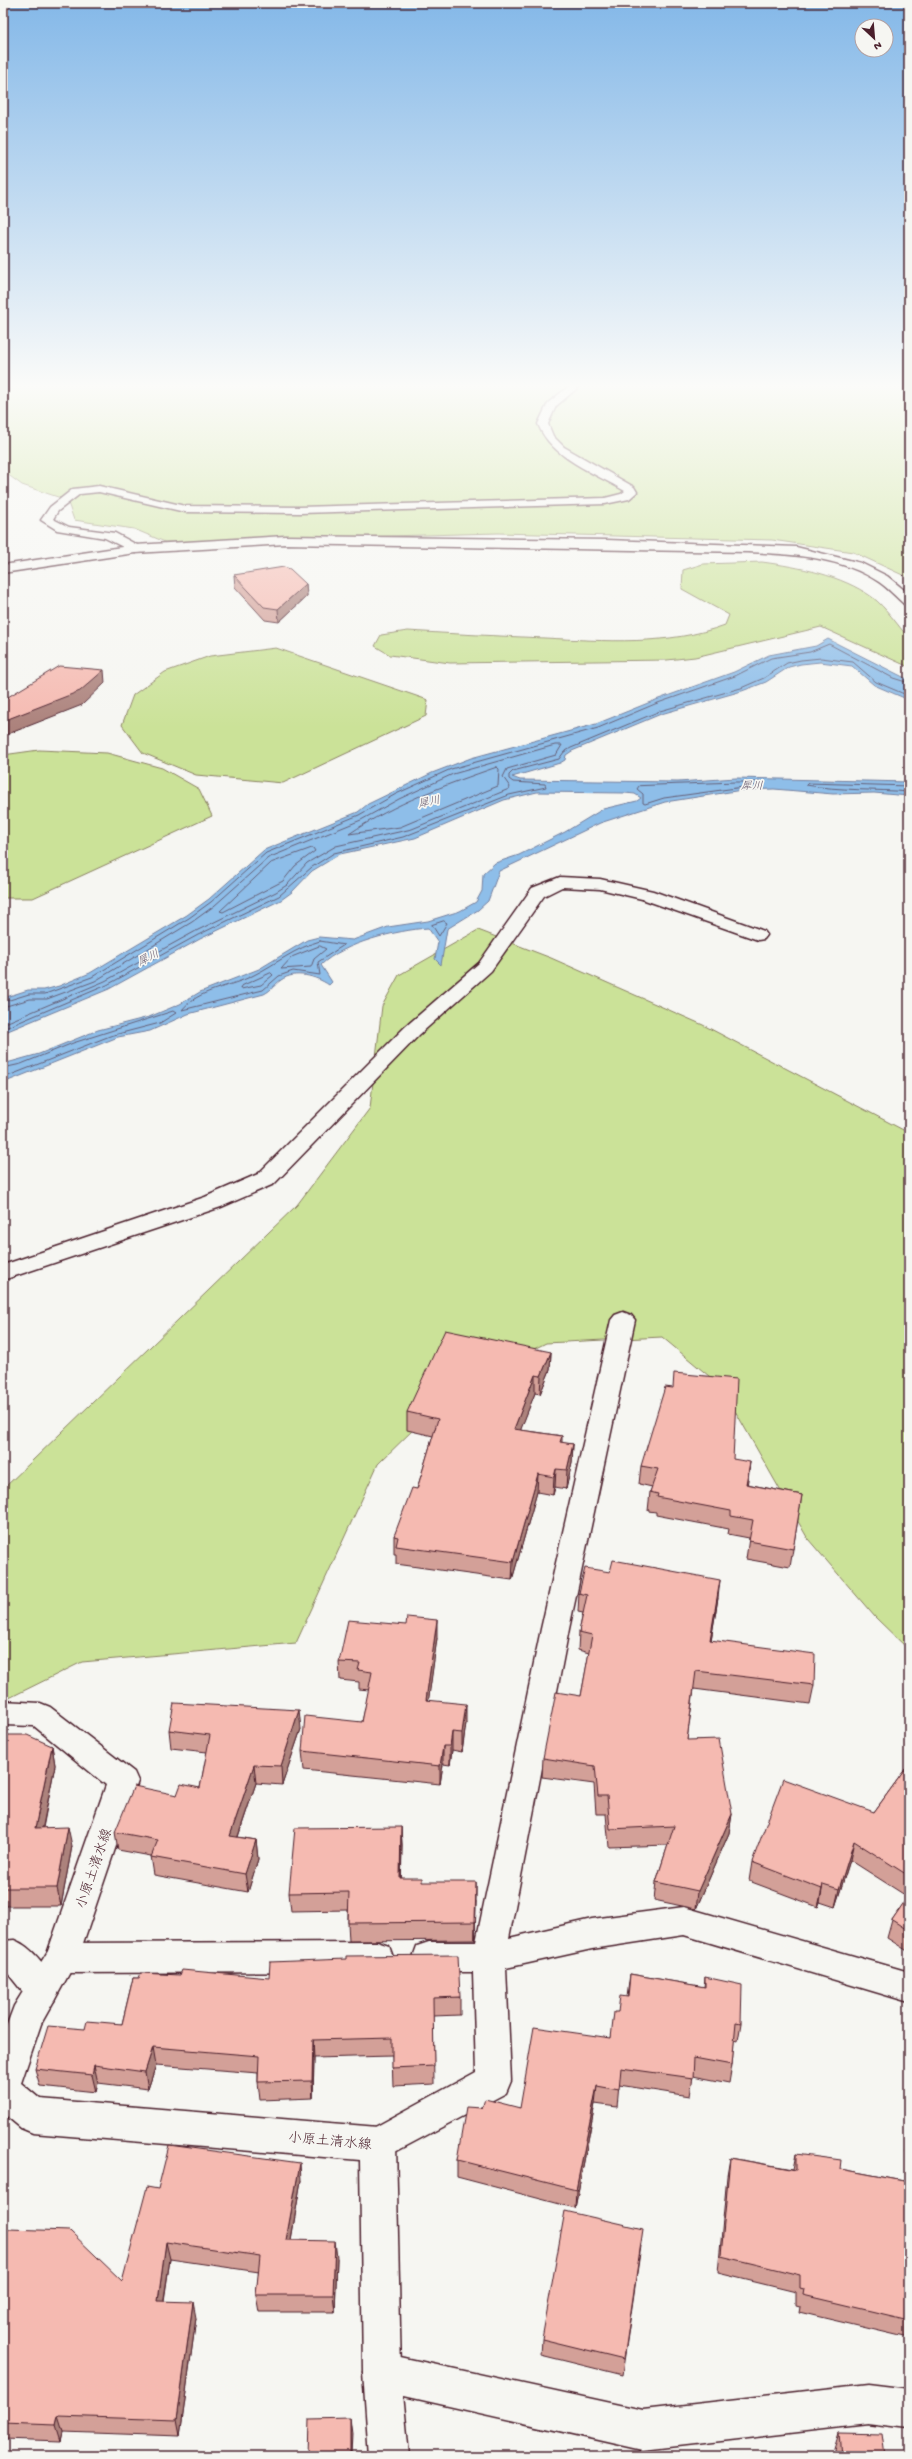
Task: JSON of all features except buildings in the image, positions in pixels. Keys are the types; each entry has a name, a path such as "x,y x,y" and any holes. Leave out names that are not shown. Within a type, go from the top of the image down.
{"street":[{"path":"67,499 54,508 47,520 56,528 68,531 108,535 135,549"},
{"path":"141,499 185,509 379,508 605,501 616,499"},
{"path":"3,569 135,549 209,543 300,540 607,544 796,550 857,566 883,579 909,601"},
{"path":"3,1273 213,1202 266,1179 412,1031 485,967 538,892 560,882 600,884 647,895 758,935"},
{"path":"378,2144 494,2081 489,1957 555,1629 623,1320"},
{"name":"小原土清水線","path":"3,1713 40,1715 123,1781 62,1958 26,2017 3,2084"},
{"path":"62,1958 489,1957 592,1934 684,1921 909,1988"},
{"path":"3,1956 14,1955 42,1990"},
{"name":"小原土清水線","path":"3,2090 33,2116 378,2144 382,2372 389,2456"},
{"path":"382,2372 643,2430 868,2404 909,2409"}],"green space":[{"path":"63,499 909,499 909,578 853,552 772,540 498,533 165,542 134,529 74,520 67,500"},
{"path":"762,562 790,566 819,573 847,583 872,597 887,611 909,638 909,667 821,627 695,657 667,660 450,663 390,655 375,646 381,635 408,631 613,641 659,639 704,632 725,625 729,615 682,589 683,570 703,564"},
{"path":"276,648 428,700 426,716 283,783 196,775 143,753 122,725 133,695 165,672 210,656"},
{"path":"39,750 107,753 162,768 199,789 212,816 33,898 3,898 3,755"},
{"path":"478,930 551,958 703,1025 909,1133 909,1650 875,1617 808,1539 721,1386 662,1337 546,1343 457,1387 378,1464 296,1643 82,1662 3,1701 3,1489 297,1205 370,1108 382,1006 399,975"}],"water":[{"name":"犀川","path":"828,639 909,680 909,700 874,685 852,666 820,662 801,664 789,667 766,682 742,691 661,714 572,751 566,755 565,760 560,763 512,777 520,780 678,782 736,778 909,782 909,796 874,793 833,794 774,789 742,790 665,802 600,823 499,871 488,901 478,910 447,929 441,965 435,959 438,942 428,928 416,929 372,939 343,950 321,965 332,982 329,985 318,979 305,975 293,975 279,982 264,994 188,1014 150,1031 118,1037 3,1083 3,1064 39,1054 98,1030 149,1017 180,1004 200,992 259,969 307,940 319,937 353,940 388,927 428,921 460,911 476,902 482,891 483,874 495,863 519,855 565,832 603,809 637,801 641,798 635,794 625,793 537,792 504,800 415,838 340,854 312,871 292,892 281,900 200,939 109,989 3,1033 3,998 28,990 44,990 59,986 90,973 187,915 209,899 264,850 358,812 368,804 432,773 471,758 596,724 653,701 734,672 769,655 816,646"}]}
